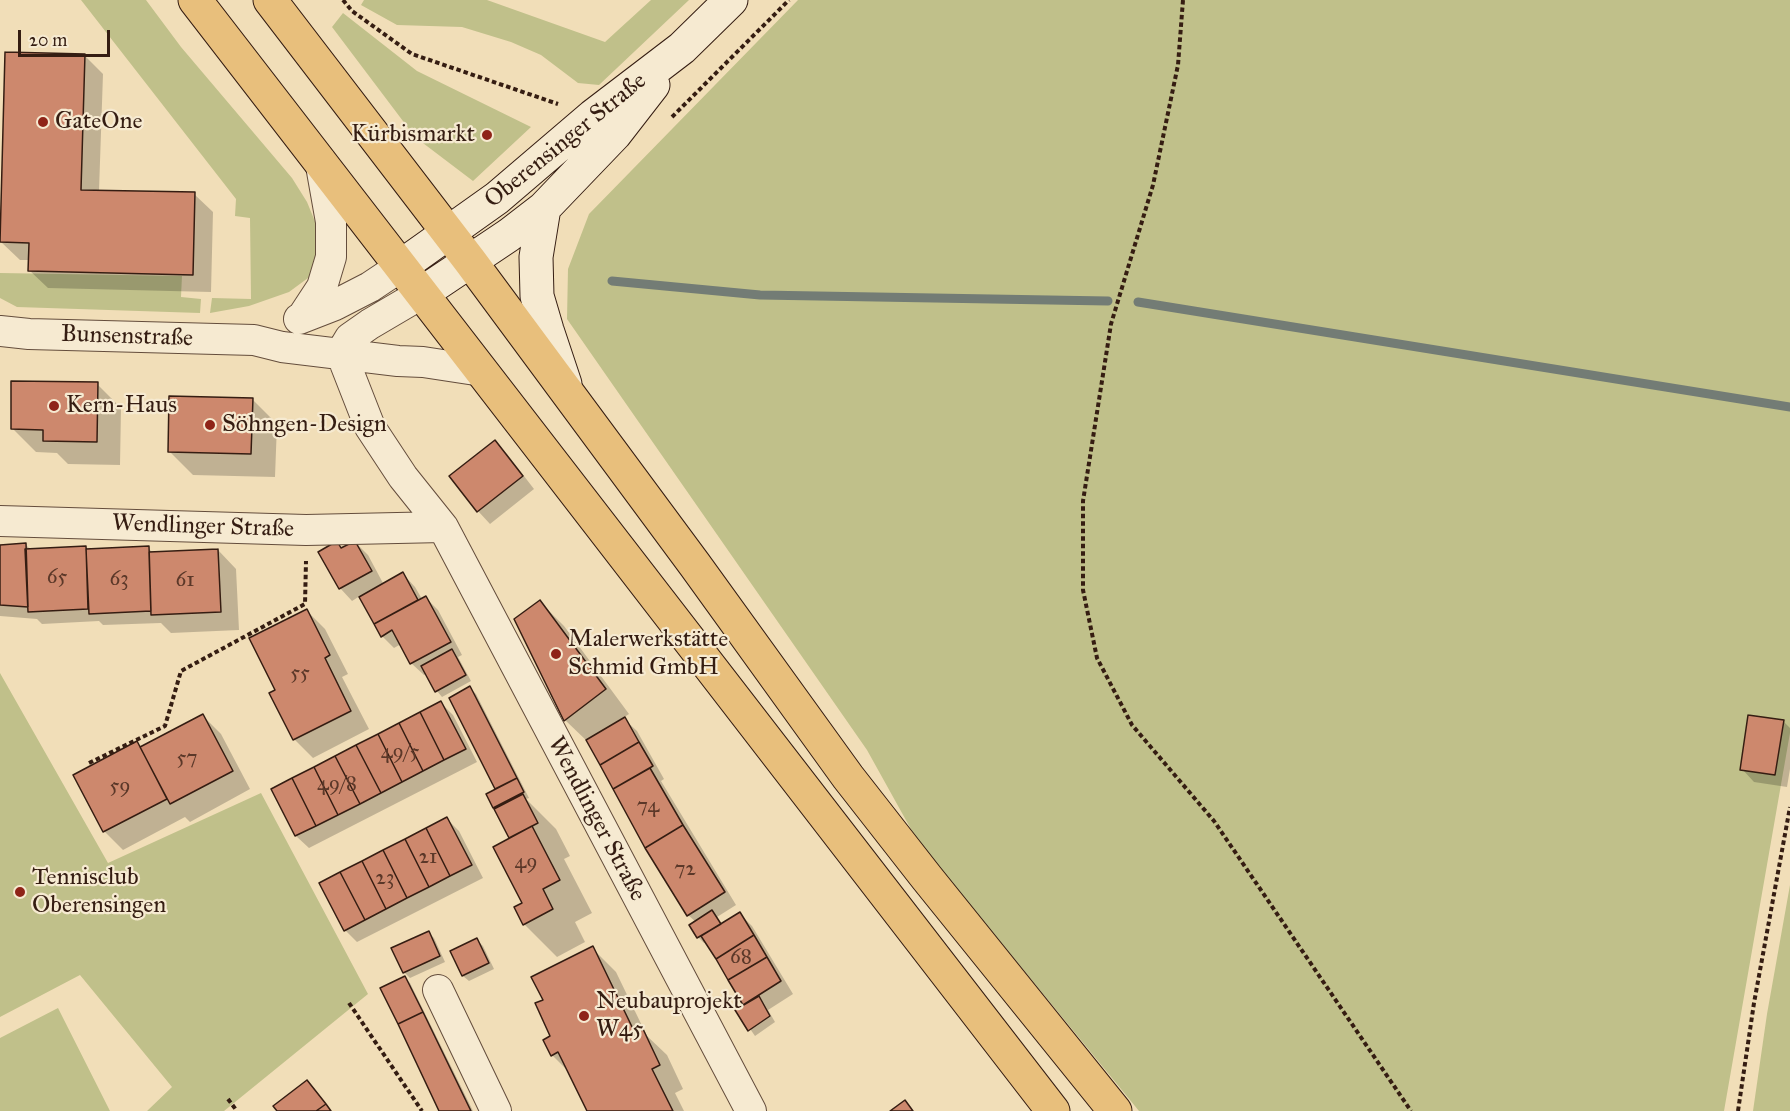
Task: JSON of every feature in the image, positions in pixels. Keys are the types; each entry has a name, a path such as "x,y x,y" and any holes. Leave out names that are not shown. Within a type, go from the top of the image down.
{"main road":[{"path":"195,0 1053,1111"},
{"path":"270,0 470,261 848,777 1115,1111"}],"street":[{"name":"Oberensinger Straße","path":"400,267 497,198 593,116 682,48 731,0"},
{"name":"Oberensinger Straße","path":"421,294 509,235 544,208 615,134 682,48"},
{"path":"303,316 322,287 331,257 331,222 320,160"},
{"path":"544,208 536,257 537,296 569,396"},
{"name":"Bunsenstraße","path":"254,340 370,287 400,267"},
{"path":"341,352 350,338 421,294"},
{"name":"Bunsenstraße","path":"0,331 29,334 254,340 282,347 341,352 482,371"},
{"name":"Wendlinger Straße","path":"341,352 370,427 403,477 443,527 751,1111"},
{"name":"Wendlinger Straße","path":"0,521 306,530 443,527"},
{"path":"438,990 496,1111"}],"path":[{"path":"343,0 352,11 412,54 593,116"},
{"path":"1183,0 1178,65 1153,185 1111,324 1083,501 1083,590 1098,658 1132,725 1214,821 1411,1111"},
{"path":"89,763 165,726 181,671 305,604 306,530"},
{"path":"1738,1111 1754,1003 1790,807"},
{"path":"349,1003 422,1111"},
{"path":"228,1099 237,1111"}],"green space":[{"path":"81,0 146,0 181,47 292,178 307,202 316,224 316,267 308,278 289,292 249,306 210,313 212,298 251,299 250,218 235,216 236,199"},
{"path":"364,0 487,0 605,42 651,0 689,0 599,85 578,83 541,55 511,42 462,27 397,25 361,5"},
{"path":"798,0 1790,0 1790,733 1724,1111 1139,1111 917,840 867,750 567,319 568,269 589,214"},
{"path":"343,13 417,71 531,127 473,181 415,137 332,27"},
{"path":"0,273 182,276 181,297 201,299 200,313 17,307 0,298"},
{"path":"0,673 108,863 261,793 368,994 224,1111 147,1111 172,1087 80,975 0,1017"},
{"path":"1790,885 1790,1111 1753,1111 1767,1014"},
{"path":"58,1008 110,1111 0,1111 0,1038"}],"building":[{"name":"GateOne","path":"5,52 85,54 81,190 195,192 193,275 28,271 29,243 0,242"},
{"name":"Kern-Haus","path":"11,381 98,382 97,442 43,441 43,430 11,429"},
{"name":"Söhngen-Design","path":"169,396 253,398 251,454 168,452"},
{"path":"495,440 523,476 477,512 449,476"},
{"path":"337,541 341,548 355,541 372,571 339,589 318,552"},
{"path":"26,543 28,607 0,605 0,545"},
{"path":"86,546 88,609 28,612 25,549"},
{"path":"149,546 151,611 89,614 86,549"},
{"path":"218,549 221,612 151,615 149,552"},
{"path":"403,572 418,600 374,624 359,597"},
{"path":"426,596 451,642 410,664 392,630 381,637 374,624"},
{"name":"Malerwerkstätte Schmid GmbH","path":"540,600 606,689 564,721 514,619"},
{"path":"307,609 330,655 325,658 351,711 293,740 269,693 275,690 249,638"},
{"path":"452,649 466,675 435,692 421,666"},
{"path":"470,686 517,778 495,789 449,698"},
{"path":"441,701 466,749 444,760 420,712"},
{"path":"420,712 444,760 423,771 399,723"},
{"path":"203,714 233,771 170,804 140,747"},
{"path":"1748,715 1784,720 1775,775 1740,770"},
{"path":"625,717 639,742 600,765 586,740"},
{"path":"399,723 423,771 402,782 378,734"},
{"path":"378,734 402,782 381,793 356,745"},
{"path":"137,741 167,799 103,832 73,775"},
{"path":"639,742 653,766 613,789 600,765"},
{"path":"356,745 381,793 360,804 335,756"},
{"path":"335,756 360,804 338,815 314,767"},
{"path":"314,767 338,815 316,826 292,778"},
{"path":"650,768 683,825 645,848 613,789"},
{"path":"292,778 316,826 295,836 271,789"},
{"path":"517,778 524,792 493,808 486,794"},
{"path":"523,794 538,823 509,838 494,809"},
{"path":"447,817 472,865 450,876 426,828"},
{"path":"683,825 725,892 687,916 645,848"},
{"path":"532,826 560,880 543,889 553,909 523,925 514,907 522,903 493,847"},
{"path":"426,828 450,876 429,887 405,839"},
{"path":"405,839 429,887 407,898 383,850"},
{"path":"383,850 407,898 386,909 362,861"},
{"path":"362,861 386,909 365,920 340,872"},
{"path":"340,872 365,920 344,931 319,883"},
{"path":"712,910 721,924 697,938 689,925"},
{"path":"740,912 754,935 716,959 701,936"},
{"path":"429,931 440,956 403,973 391,948"},
{"path":"754,935 767,957 728,980 716,959"},
{"path":"477,938 489,963 462,976 450,951"},
{"name":"Neubauprojekt W45","path":"593,946 635,1033 643,1029 660,1065 652,1069 673,1111 587,1111 558,1052 551,1056 543,1040 550,1036 535,1003 543,1000 531,977"},
{"path":"767,957 781,981 743,1005 728,980"},
{"path":"405,976 423,1012 398,1024 380,988"},
{"path":"759,996 770,1016 748,1031 735,1010"},
{"path":"423,1012 471,1111 439,1111 398,1024"},
{"path":"307,1080 326,1104 316,1111 277,1111 273,1106"},
{"path":"905,1100 913,1111 890,1111"},
{"path":"326,1104 331,1111 316,1111"}],"waterway":[{"path":"612,281 760,295 1108,301"},
{"path":"1138,302 1790,407"}],"place":[{"name":"GateOne","path":"43,122"},
{"name":"Kürbismarkt","path":"487,135"},
{"name":"Kern-Haus","path":"54,406"},
{"name":"Söhngen-Design","path":"210,425"},
{"name":"Malerwerkstätte Schmid GmbH","path":"556,654"},
{"name":"Tennisclub Oberensingen","path":"20,892"},
{"name":"Neubauprojekt W45","path":"584,1016"}]}
